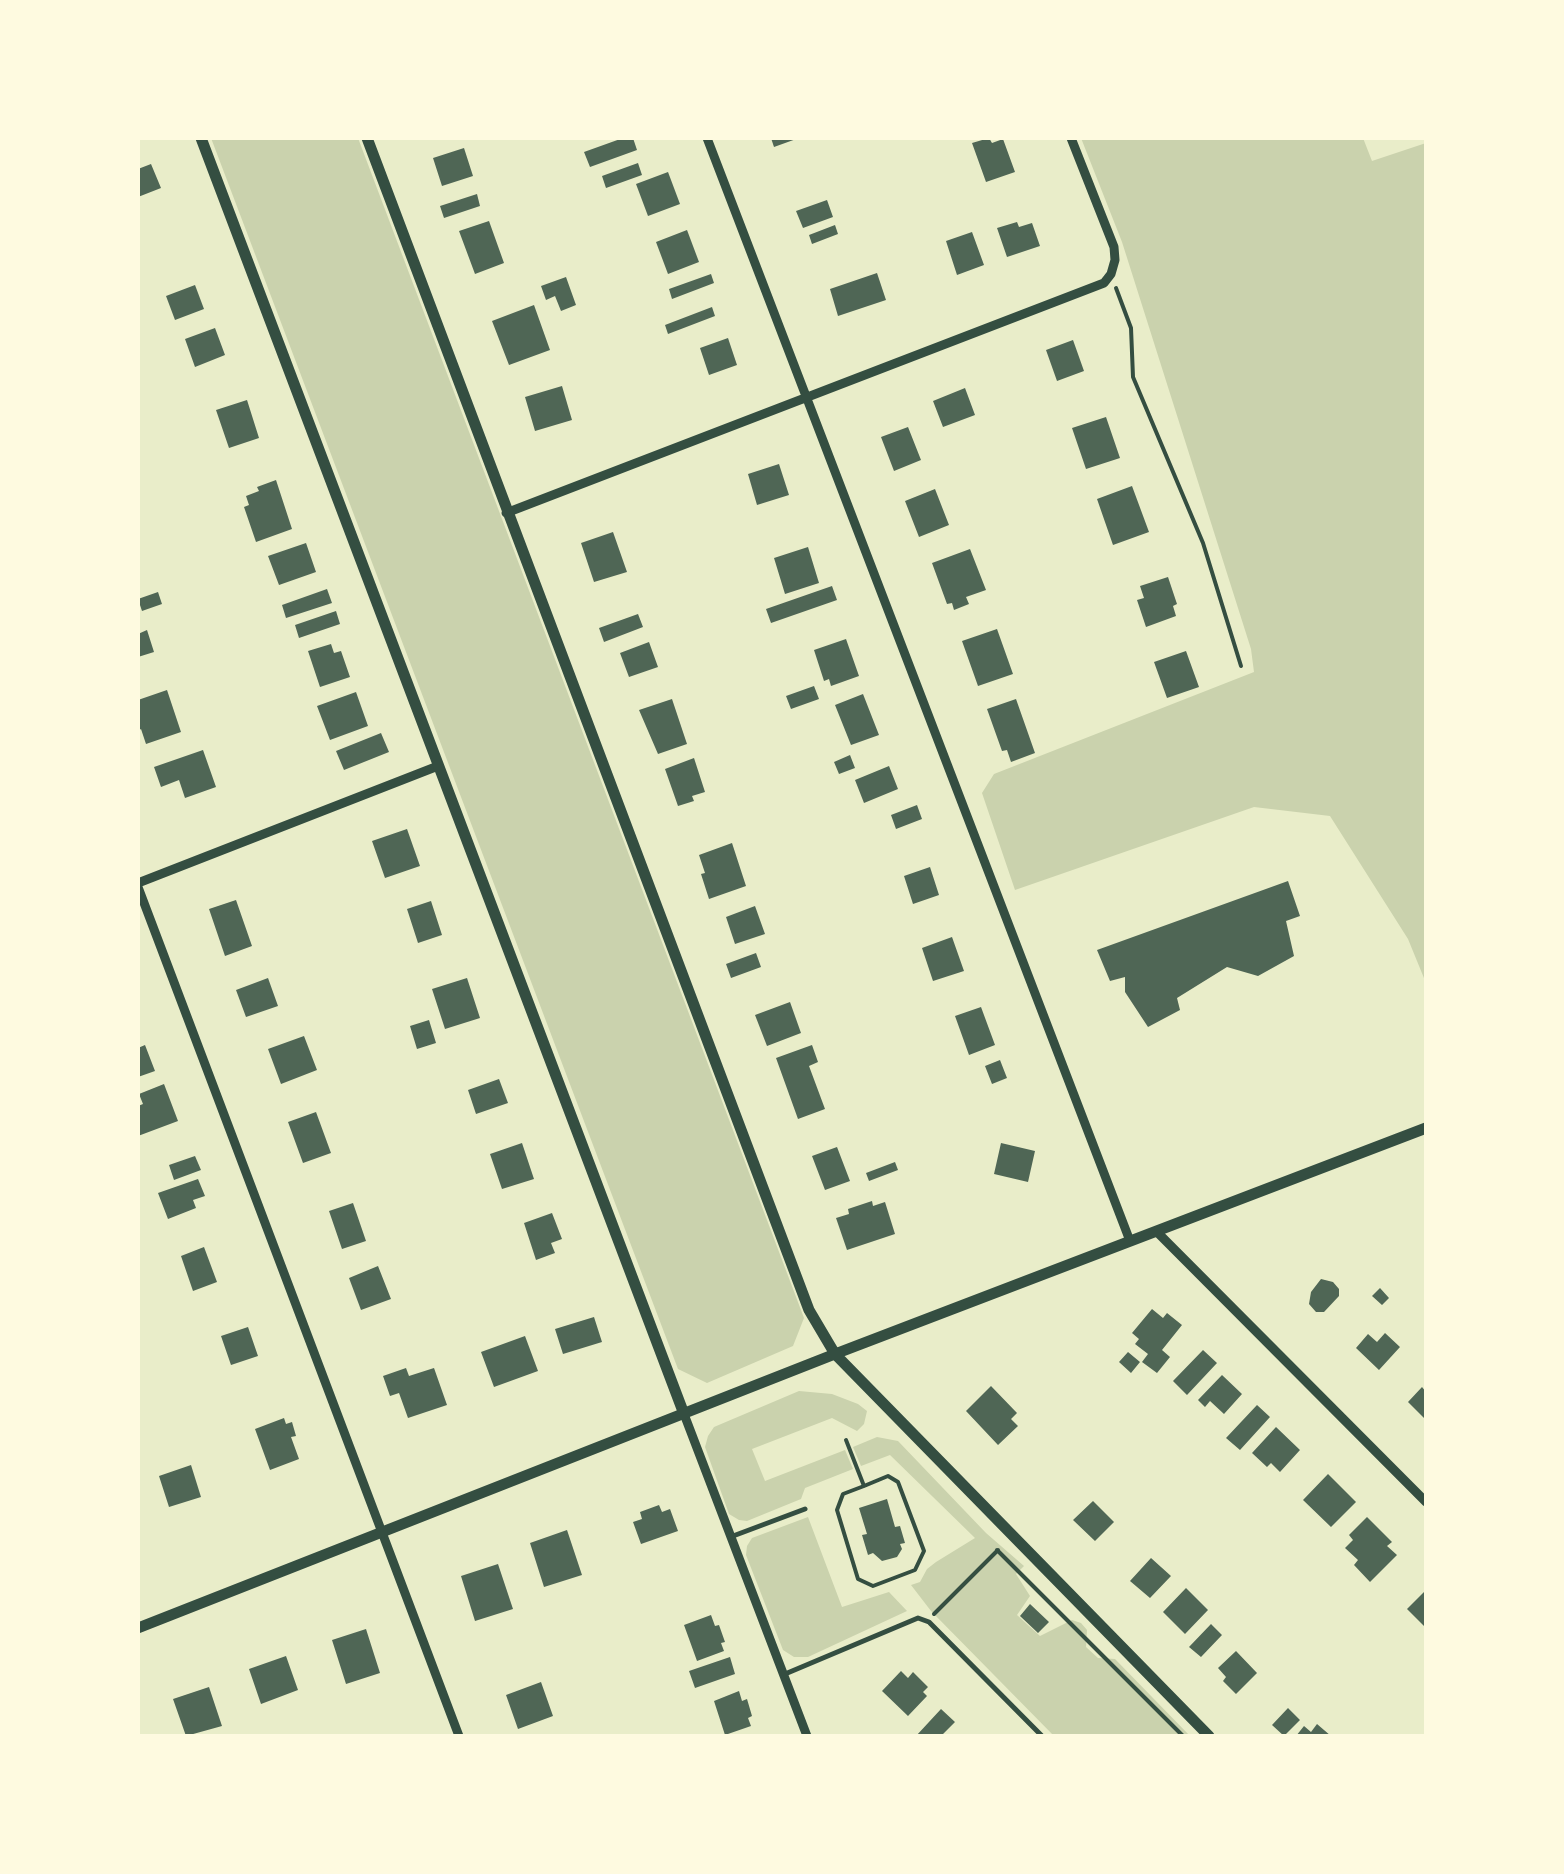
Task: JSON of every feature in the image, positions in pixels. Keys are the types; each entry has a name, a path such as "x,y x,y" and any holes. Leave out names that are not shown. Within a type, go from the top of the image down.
{"street":[{"path":"201,138 807,1736"},
{"path":"366,138 809,1310 835,1354 1209,1736"},
{"path":"707,138 1130,1241"},
{"path":"506,513 1107,278 1115,260 1114,248 1071,138"},
{"path":"438,766 138,885 459,1736"},
{"path":"138,1628 835,1354 1426,1128"},
{"path":"1156,1231 1426,1502"}],"lane":[{"path":"731,1536 805,1509"},
{"path":"784,1675 918,1618 928,1622 1042,1736"}],"path":[{"path":"1107,278 1131,328 1132,377 1203,543 1241,666"},
{"path":"846,1440 864,1486"},
{"path":"888,1476 898,1482 924,1551 915,1570 873,1586 858,1578 837,1510 843,1494 864,1486 888,1476"},
{"path":"928,1622 997,1550 1183,1736"}],"green space":[{"path":"211,138 358,138 804,1318 793,1346 707,1383 678,1369"},
{"path":"1081,138 1363,138 1372,161 1426,143 1426,983 1408,939 1330,816 1254,807 1015,890 982,793 994,774 1254,672 1251,649 1122,242"},
{"path":"799,1391 832,1394 858,1404 867,1411 864,1424 857,1431 832,1418 752,1449 765,1481 845,1450 853,1469 805,1488 801,1499 747,1521 739,1520 729,1514 705,1447 708,1436 714,1427"},
{"path":"877,1437 898,1441 986,1533 1024,1566 1016,1574 1030,1596 1017,1615 1040,1636 1072,1620 1081,1623 1087,1630 1086,1647 1098,1658 1115,1659 1190,1736 1054,1736 931,1611 911,1585 920,1582 936,1562 975,1538 890,1455 861,1466 853,1447"},
{"path":"808,1517 842,1607 889,1592 907,1611 808,1657 794,1657 783,1650 746,1555 752,1538"}],"building":[{"path":"633,138 637,150 590,167 584,152"},
{"path":"771,138 799,138 774,147"},
{"path":"989,138 992,143 1003,139 1015,172 986,182 972,143"},
{"path":"464,148 473,176 442,186 433,158"},
{"path":"638,163 642,175 606,188 602,176"},
{"path":"151,164 161,188 138,197 138,169"},
{"path":"668,172 680,204 648,216 636,184"},
{"path":"477,194 480,206 444,218 440,206"},
{"path":"827,200 833,217 803,228 796,211"},
{"path":"489,221 504,263 475,274 459,231"},
{"path":"1017,222 1019,227 1032,223 1040,246 1007,257 997,228"},
{"path":"835,225 838,234 812,244 809,235"},
{"path":"687,230 699,262 668,274 656,242"},
{"path":"972,232 984,265 957,275 946,241"},
{"path":"877,273 886,300 838,316 830,289"},
{"path":"711,274 714,283 672,299 669,289"},
{"path":"566,277 576,305 561,311 555,296 546,300 541,286"},
{"path":"195,285 204,309 175,320 166,296"},
{"path":"534,305 550,350 509,365 492,321"},
{"path":"712,307 715,316 668,334 665,325"},
{"path":"215,328 225,355 195,367 185,339"},
{"path":"728,338 737,365 709,375 700,348"},
{"path":"1073,340 1084,371 1057,381 1046,350"},
{"path":"562,386 572,420 535,431 525,397"},
{"path":"965,388 975,415 943,427 933,401"},
{"path":"247,400 259,438 229,448 216,410"},
{"path":"1106,417 1120,458 1086,469 1072,428"},
{"path":"908,427 921,460 894,471 881,437"},
{"path":"779,464 789,495 757,505 748,474"},
{"path":"276,480 292,529 256,542 244,507 249,505 246,496"},
{"path":"1132,486 1149,532 1113,545 1097,499"},
{"path":"935,489 949,525 919,537 905,501"},
{"path":"613,532 627,572 594,582 581,543"},
{"path":"306,543 316,572 279,585 268,556"},
{"path":"808,547 819,583 785,594 774,558"},
{"path":"970,549 986,590 966,597 969,604 954,610 952,603 947,604 932,563"},
{"path":"1168,577 1177,604 1173,606 1176,616 1146,627 1137,600 1144,598 1140,586"},
{"path":"832,586 837,600 771,623 766,609"},
{"path":"327,589 332,603 286,618 282,605"},
{"path":"158,592 162,604 142,611 138,599"},
{"path":"336,611 340,624 299,638 295,625"},
{"path":"638,614 643,627 604,642 599,628"},
{"path":"997,629 1013,674 978,686 962,641"},
{"path":"147,630 154,652 138,657 138,634"},
{"path":"846,639 859,676 831,686 829,679 824,681 814,650"},
{"path":"649,642 658,667 629,677 620,653"},
{"path":"331,644 334,653 341,651 350,677 320,687 308,651"},
{"path":"1186,651 1199,687 1167,698 1154,662"},
{"path":"814,686 819,699 791,709 786,696"},
{"path":"167,690 181,732 146,744 141,729 138,731 138,700"},
{"path":"356,692 368,726 330,740 317,706"},
{"path":"863,694 879,735 851,745 835,705"},
{"path":"672,699 687,744 658,754 639,710"},
{"path":"1016,699 1035,753 1011,762 1007,750 1002,751 987,709"},
{"path":"381,733 389,752 344,770 336,751"},
{"path":"203,750 216,787 185,798 179,780 161,787 154,767"},
{"path":"850,755 855,768 839,774 834,762"},
{"path":"694,758 705,792 678,806 665,769"},
{"path":"889,766 898,789 864,803 855,780"},
{"path":"917,805 922,819 896,829 891,815"},
{"path":"407,829 420,866 385,878 372,841"},
{"path":"732,843 746,886 709,899 699,855"},
{"path":"930,867 939,895 913,904 904,876"},
{"path":"1288,881 1300,916 1286,921 1294,956 1258,976 1227,967 1177,998 1180,1010 1148,1027 1125,992 1125,977 1110,981 1097,950"},
{"path":"236,900 252,946 225,956 209,909"},
{"path":"431,901 442,935 418,943 407,909"},
{"path":"755,906 765,934 735,944 726,917"},
{"path":"952,937 964,971 933,981 922,948"},
{"path":"756,953 761,967 731,978 726,964"},
{"path":"268,978 278,1006 246,1017 236,990"},
{"path":"467,978 480,1018 445,1029 432,989"},
{"path":"790,1002 801,1033 767,1046 755,1015"},
{"path":"981,1007 995,1045 969,1055 955,1016"},
{"path":"429,1020 436,1043 417,1049 410,1026"},
{"path":"304,1036 317,1070 281,1084 268,1049"},
{"path":"145,1045 155,1071 138,1077 138,1048"},
{"path":"812,1045 818,1062 809,1066 825,1109 798,1119 776,1058"},
{"path":"1000,1060 1007,1078 992,1084 985,1066"},
{"path":"499,1079 508,1103 476,1114 468,1090"},
{"path":"164,1084 178,1121 138,1136 138,1106 143,1104 139,1094"},
{"path":"316,1112 331,1153 303,1163 288,1122"},
{"path":"522,1143 534,1179 502,1189 490,1154"},
{"path":"1001,1143 1035,1151 1028,1182 994,1174"},
{"path":"837,1147 850,1181 825,1190 812,1156"},
{"path":"195,1156 201,1170 174,1180 169,1165"},
{"path":"895,1162 898,1170 869,1181 866,1173"},
{"path":"198,1179 205,1196 193,1200 196,1208 168,1219 158,1193"},
{"path":"872,1201 873,1206 885,1202 895,1234 847,1250 836,1218 849,1214 848,1209"},
{"path":"353,1203 366,1241 342,1249 329,1211"},
{"path":"552,1213 562,1239 551,1243 555,1253 536,1260 524,1223"},
{"path":"204,1247 217,1282 193,1291 181,1256"},
{"path":"378,1266 391,1299 361,1310 349,1278"},
{"path":"1321,1279 1333,1282 1339,1296 1324,1312 1316,1312 1309,1304 1311,1292"},
{"path":"1380,1288 1389,1298 1382,1305 1372,1296"},
{"path":"1152,1309 1163,1318 1167,1313 1182,1325 1162,1350 1170,1357 1157,1373 1142,1362 1148,1354 1135,1344 1139,1339 1132,1333"},
{"path":"594,1317 602,1342 563,1354 555,1329"},
{"path":"248,1327 258,1356 231,1365 221,1336"},
{"path":"1385,1333 1400,1347 1379,1370 1356,1348 1368,1334 1377,1342"},
{"path":"525,1336 538,1371 494,1387 481,1352"},
{"path":"1203,1350 1217,1363 1187,1395 1173,1381"},
{"path":"1128,1352 1140,1362 1131,1373 1119,1362"},
{"path":"406,1368 409,1376 434,1368 447,1405 408,1418 399,1393 390,1396 383,1376"},
{"path":"1222,1375 1242,1394 1224,1414 1210,1401 1205,1407 1198,1400"},
{"path":"991,1386 1017,1413 1011,1419 1018,1426 998,1445 966,1411"},
{"path":"1422,1387 1426,1392 1426,1420 1408,1402"},
{"path":"1257,1405 1270,1417 1240,1450 1226,1438"},
{"path":"284,1418 286,1424 292,1422 296,1436 291,1437 299,1459 270,1470 255,1429"},
{"path":"1276,1427 1300,1450 1280,1472 1271,1463 1267,1467 1252,1453"},
{"path":"191,1465 201,1497 169,1507 159,1476"},
{"path":"1328,1474 1356,1502 1331,1527 1303,1500"},
{"path":"887,1499 895,1527 900,1526 905,1543 900,1544 902,1549 897,1557 882,1561 873,1553 868,1555 859,1508"},
{"path":"1093,1501 1114,1522 1095,1541 1073,1520"},
{"path":"659,1505 662,1512 670,1509 678,1531 641,1544 633,1522 642,1519 640,1512"},
{"path":"1367,1517 1392,1542 1387,1546 1397,1555 1370,1582 1354,1565 1358,1560 1345,1548 1353,1540 1349,1535"},
{"path":"567,1530 582,1575 544,1587 530,1543"},
{"path":"1151,1558 1171,1576 1150,1598 1130,1581"},
{"path":"498,1564 513,1609 475,1621 461,1576"},
{"path":"1186,1588 1208,1610 1185,1634 1163,1612"},
{"path":"1426,1593 1426,1628 1407,1609"},
{"path":"1030,1604 1049,1622 1038,1633 1020,1616"},
{"path":"711,1615 715,1626 719,1625 724,1651 697,1661 684,1625"},
{"path":"1211,1624 1222,1635 1201,1657 1189,1647"},
{"path":"366,1629 380,1673 346,1684 332,1640"},
{"path":"1236,1651 1257,1673 1236,1694 1223,1681 1226,1677 1218,1668"},
{"path":"286,1656 298,1690 261,1704 249,1669"},
{"path":"730,1657 735,1674 695,1688 689,1671"},
{"path":"901,1671 908,1678 913,1672 928,1687 923,1692 927,1696 908,1716 882,1691"},
{"path":"541,1682 553,1716 518,1729 506,1695"},
{"path":"209,1687 222,1726 186,1736 173,1699"},
{"path":"739,1691 742,1701 747,1699 751,1726 725,1735 714,1701"},
{"path":"1288,1708 1300,1720 1284,1736 1272,1725"},
{"path":"941,1709 955,1722 941,1736 916,1736"},
{"path":"1317,1724 1331,1736 1296,1736 1304,1726 1311,1732"}]}
